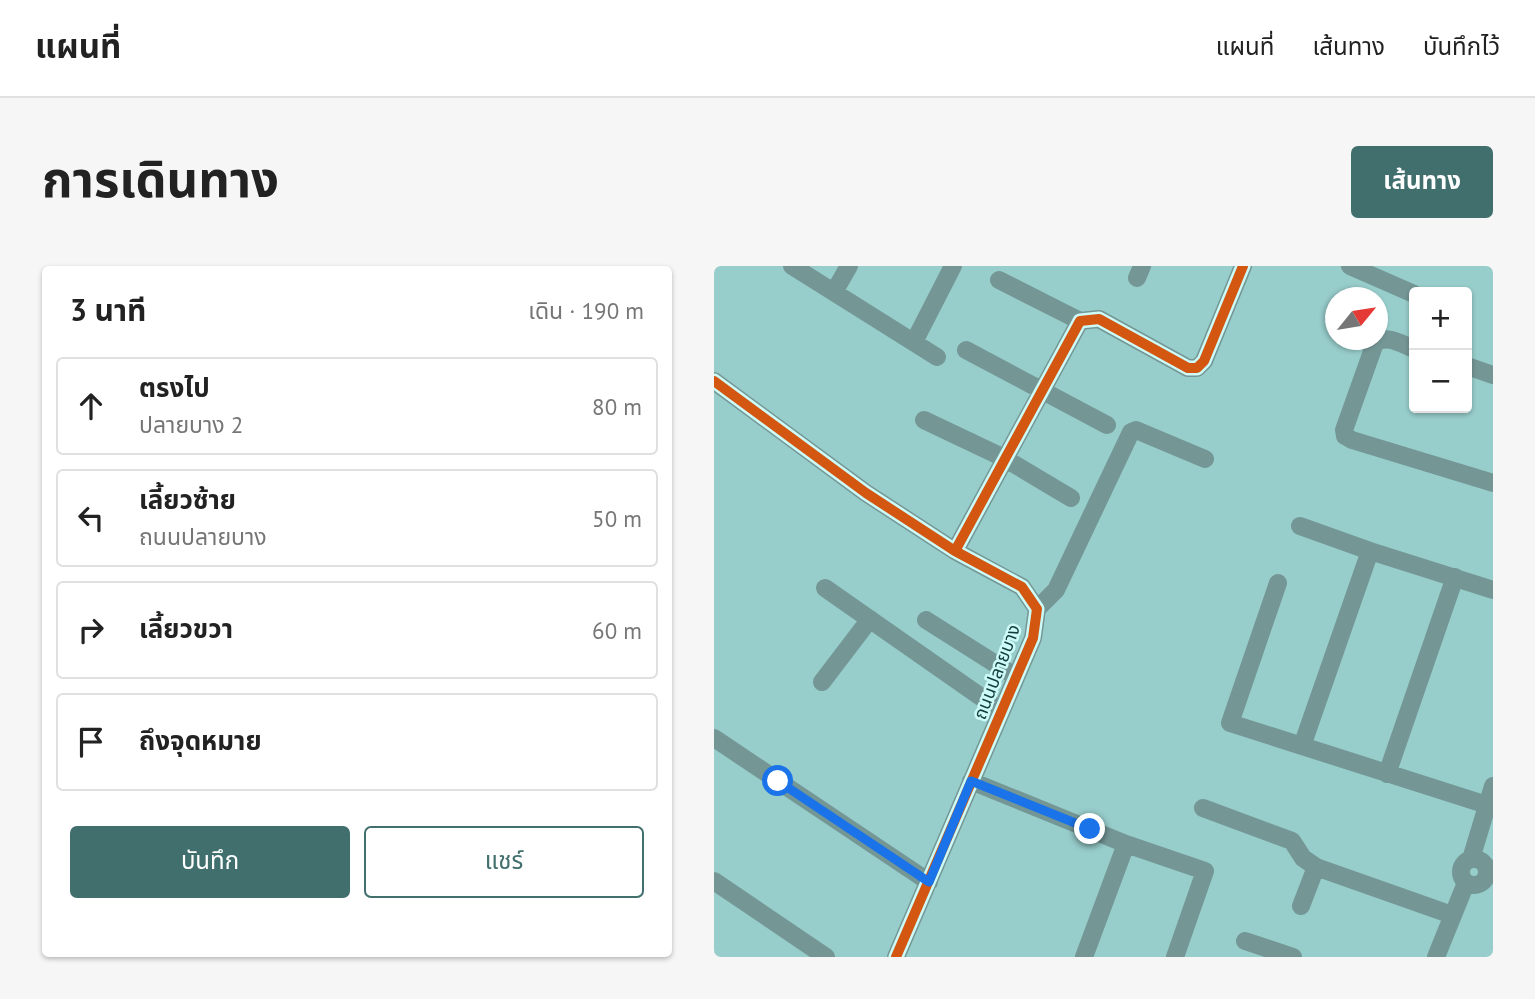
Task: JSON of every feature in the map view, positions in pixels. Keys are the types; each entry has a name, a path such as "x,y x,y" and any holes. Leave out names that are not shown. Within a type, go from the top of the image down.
{"street":[{"path":"792,266 937,357"},
{"path":"834,292 849,266"},
{"path":"914,342 953,266"},
{"path":"999,280 1080,321 1100,319 1188,368 1197,368 1204,361 1243,266"},
{"path":"1350,266 1409,292"},
{"path":"955,551 1080,321"},
{"path":"1409,347 1385,338 1378,339 1375,343 1344,430 1345,436 1493,483"},
{"path":"966,350 1107,425"},
{"path":"1472,368 1493,375"},
{"name":"ถนนปลายบาง","path":"714,381 866,493 955,551 1022,587 1037,609 1033,638 896,957"},
{"path":"925,420 1004,458 1071,498"},
{"path":"1037,609 1056,590 1131,432 1136,429 1205,459"},
{"path":"1300,526 1493,590"},
{"path":"1302,746 1370,551"},
{"path":"1387,774 1455,577"},
{"path":"1278,583 1230,723 1487,806"},
{"path":"825,588 1001,711"},
{"path":"822,682 870,619"},
{"path":"926,620 1016,677"},
{"path":"714,738 929,882"},
{"path":"971,781 1126,844 1205,871 1175,957"},
{"path":"1471,859 1493,786"},
{"path":"1203,808 1292,841 1303,858 1316,867 1452,915"},
{"path":"1084,957 1126,844"},
{"path":"1471,859 1481,861 1490,876 1481,884 1471,886 1460,875 1466,861 1471,859"},
{"path":"1301,906 1316,867"},
{"path":"714,881 826,957"},
{"path":"1440,956 1452,915 1466,883"},
{"path":"1245,941 1293,957"}],"cycle path":[{"path":"955,551 1080,321 1099,319 1188,368 1197,368 1204,361 1243,266"},
{"path":"714,381 866,493 955,551 1022,587 1037,609 1033,638 896,957"}],"route":[{"path":"778,781 929,882 971,781 1090,829"}]}
